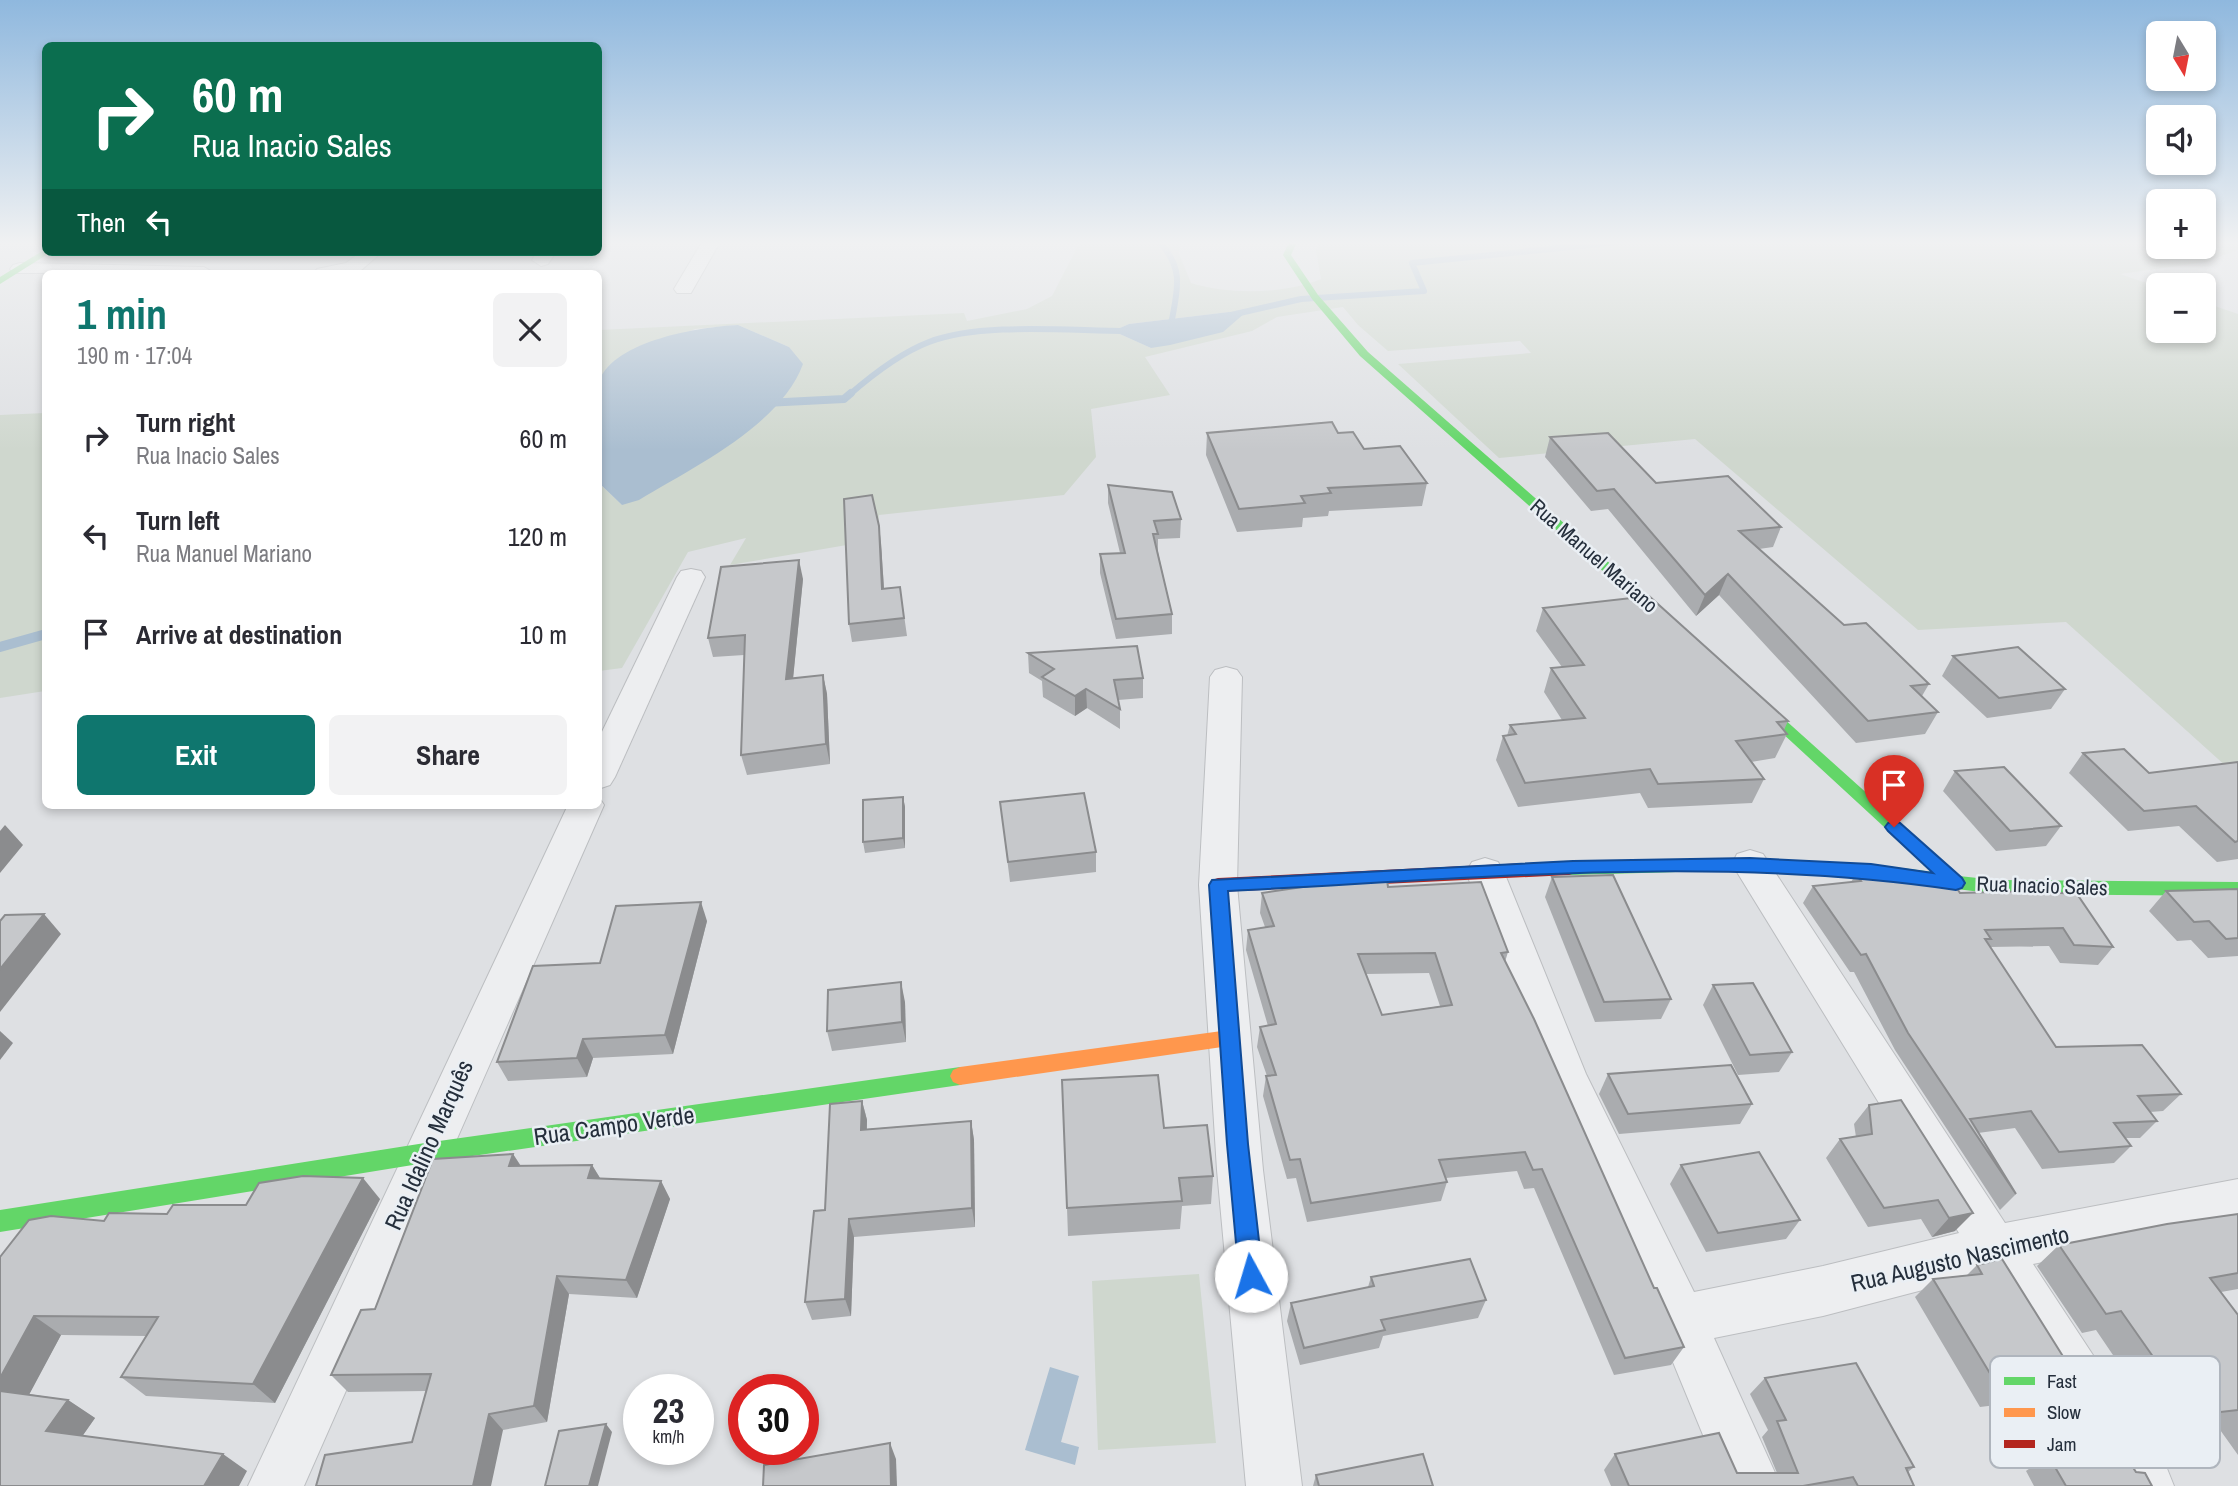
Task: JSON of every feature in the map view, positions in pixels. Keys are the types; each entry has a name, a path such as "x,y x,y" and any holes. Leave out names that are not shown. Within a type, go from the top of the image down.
{"street":[{"name":"Rua Manuel Mariano","path":"1327,311 1364,354 1688,639"},
{"path":"602,768 691,577"},
{"path":"1226,677 1218,885 1229,1038 1274,1486"},
{"path":"1739,686 1956,883"},
{"name":"Rua Idalino Marquês","path":"276,1486 425,1153 584,809"},
{"path":"1750,864 2064,1356"},
{"name":"Rua Inacio Sales","path":"1218,885 1485,872 1750,864 1871,871 1996,887 2238,889"},
{"path":"1485,872 1566,1077 1681,1320 1732,1443 1754,1486"},
{"name":"Rua Campo Verde","path":"0,1221 425,1153 1229,1038"},
{"name":"Rua Augusto Nascimento","path":"1681,1320 1823,1291 1995,1248 2238,1201"},
{"path":"2135,1468 2146,1486"}],"shaded area":[{"path":"1015,311 1314,311 1277,317 1252,331 1145,357 1170,395 1091,409 1096,457 1064,495 879,515 876,540 730,565 746,538 688,552 622,668 602,671 602,486 622,505 789,347 738,325 695,329 610,365 602,377 602,330 964,313 967,321","holes":["1229,312 1151,348 1113,331 1129,324"]},
{"path":"1347,311 2146,311 2146,343 2216,343 2216,311 2238,314 2238,777 2066,622 1918,630 1695,439 1499,458 1398,364 1531,353 1520,341 1388,351"},
{"path":"42,413 42,691 0,698 0,415"},
{"path":"1199,1274 1216,1443 1098,1450 1092,1281"}],"water":[{"path":"1229,312 1245,313 1223,332 1170,345 1151,348 1113,331 1129,324"},
{"path":"738,325 789,347 803,364 792,386 755,426 709,459 639,500 622,505 602,486 602,376 622,355 640,346 660,338"},
{"path":"1050,1367 1079,1376 1061,1442 1079,1447 1075,1465 1025,1450"}],"building":[{"path":"1332,422 1338,433 1353,432 1364,449 1400,446 1427,483 1328,488 1331,493 1301,496 1305,503 1239,509 1207,433"},
{"path":"1608,433 1656,483 1728,476 1781,527 1739,531 1844,625 1866,623 1929,684 1911,686 1938,712 1868,721 1728,574 1705,595 1614,489 1597,491 1550,437"},
{"path":"1108,485 1172,492 1181,519 1154,521 1158,534 1153,534 1172,614 1116,619 1100,554 1125,553"},
{"path":"872,495 879,526 882,589 900,587 904,618 849,624 844,499"},
{"path":"799,560 786,679 823,675 826,744 741,755 745,635 708,638 721,567"},
{"path":"1649,596 1788,721 1777,722 1787,734 1736,741 1764,779 1658,784 1650,769 1525,783 1503,736 1516,734 1510,725 1585,718 1551,668 1584,665 1543,608"},
{"path":"1137,646 1143,678 1114,680 1120,709 1086,689 1075,696 1042,677 1054,669 1028,653"},
{"path":"2018,647 2065,689 1999,698 1953,656"},
{"path":"2124,749 2149,773 2238,762 2238,841 2235,842 2196,806 2144,811 2083,753"},
{"path":"2004,767 2061,826 2010,831 1955,771"},
{"path":"1084,793 1096,852 1008,862 1000,802"},
{"path":"903,797 903,838 863,842 863,800"},
{"path":"1879,872 1952,881 1960,893 2029,891 2077,894 2113,947 2074,945 2063,928 1985,930 1991,939 1985,939 2056,1047 2142,1045 2181,1094 2138,1096 2157,1121 2114,1123 2131,1146 2059,1152 2031,1111 1970,1119 2016,1194 1908,1033 1866,954 1861,955 1813,886 1861,881 1856,874"},
{"path":"1613,875 1671,999 1604,1002 1552,877"},
{"path":"1387,880 1388,887 1481,882 1508,952 1501,953 1534,1019 1654,1288 1657,1288 1684,1347 1625,1358 1542,1169 1533,1170 1525,1152 1439,1160 1447,1182 1311,1203 1300,1159 1290,1160 1266,1076 1276,1075 1260,1027 1276,1024 1248,930 1274,926 1262,893 1344,881","holes":["1435,953 1452,1005 1382,1015 1358,954"]},
{"path":"2238,889 2238,938 2226,939 2209,921 2194,922 2166,891"},
{"path":"701,902 665,1035 583,1039 577,1058 497,1062 533,966 600,963 616,906"},
{"path":"44,914 0,969 0,921 5,915"},
{"path":"901,982 902,1022 827,1031 828,990"},
{"path":"1753,983 1792,1052 1750,1055 1713,985"},
{"path":"1731,1065 1752,1104 1628,1114 1608,1074"},
{"path":"1158,1075 1164,1128 1207,1125 1213,1176 1179,1178 1182,1201 1067,1208 1062,1080"},
{"path":"1901,1100 1973,1213 1949,1218 1938,1200 1884,1208 1840,1139 1872,1134 1869,1105"},
{"path":"862,1101 861,1130 971,1121 972,1208 849,1219 845,1299 805,1302 814,1211 825,1210 830,1104"},
{"path":"1759,1152 1800,1220 1718,1233 1681,1165"},
{"path":"513,1154 509,1166 592,1165 588,1178 661,1181 626,1280 557,1276 534,1406 489,1414 473,1486 316,1486 325,1455 412,1442 431,1374 331,1375 361,1310 375,1309 433,1159"},
{"path":"303,1176 363,1178 253,1384 121,1377 158,1317 34,1316 0,1378 0,1257 29,1220 51,1216 104,1221 109,1213 167,1214 173,1205 246,1205 259,1183"},
{"path":"2238,1214 2238,1273 2210,1278 2238,1315 2238,1410 2220,1412 2220,1356 2153,1356 2121,1311 2106,1314 2059,1245 2167,1224"},
{"path":"1470,1259 1486,1300 1381,1320 1385,1330 1304,1348 1291,1303 1374,1286 1371,1277"},
{"path":"2002,1259 2063,1356 1990,1356 1990,1373 1933,1279 1982,1274 1977,1265"},
{"path":"1856,1363 1914,1467 1906,1468 1914,1486 1858,1486 1853,1477 1803,1486 1629,1486 1615,1454 1719,1433 1737,1473 1798,1473 1777,1421 1786,1420 1765,1378"},
{"path":"0,1391 68,1400 46,1431 223,1454 204,1486 0,1486"},
{"path":"606,1424 589,1486 545,1486 559,1431"},
{"path":"890,1443 891,1486 763,1486 764,1465 819,1465 819,1455"},
{"path":"1423,1454 1433,1486 1319,1486 1316,1475"},
{"path":"2056,1468 2133,1468 2136,1472 2145,1473 2152,1486 2066,1486"}],"waterway":[{"path":"1171,325 1173,311"},
{"path":"1231,315 1247,311"},
{"path":"849,395 897,358 929,342 950,336 1026,329 1126,331"},
{"path":"765,403 844,399 851,393"},
{"path":"0,647 42,635"}],"traffic: fast":[{"path":"1327,311 1364,354 1680,632"},
{"path":"1748,694 1956,883"},
{"path":"1569,868 1750,864 1871,871 1996,887 2238,889"},
{"path":"0,1221 425,1153 960,1076"}],"traffic: slow":[{"path":"960,1076 1229,1038"}],"traffic: jam":[{"path":"1218,885 1569,868"}],"route":[{"path":"1251,1276 1218,885 1573,868 1750,864 1871,871 1956,883 1894,827"}]}
